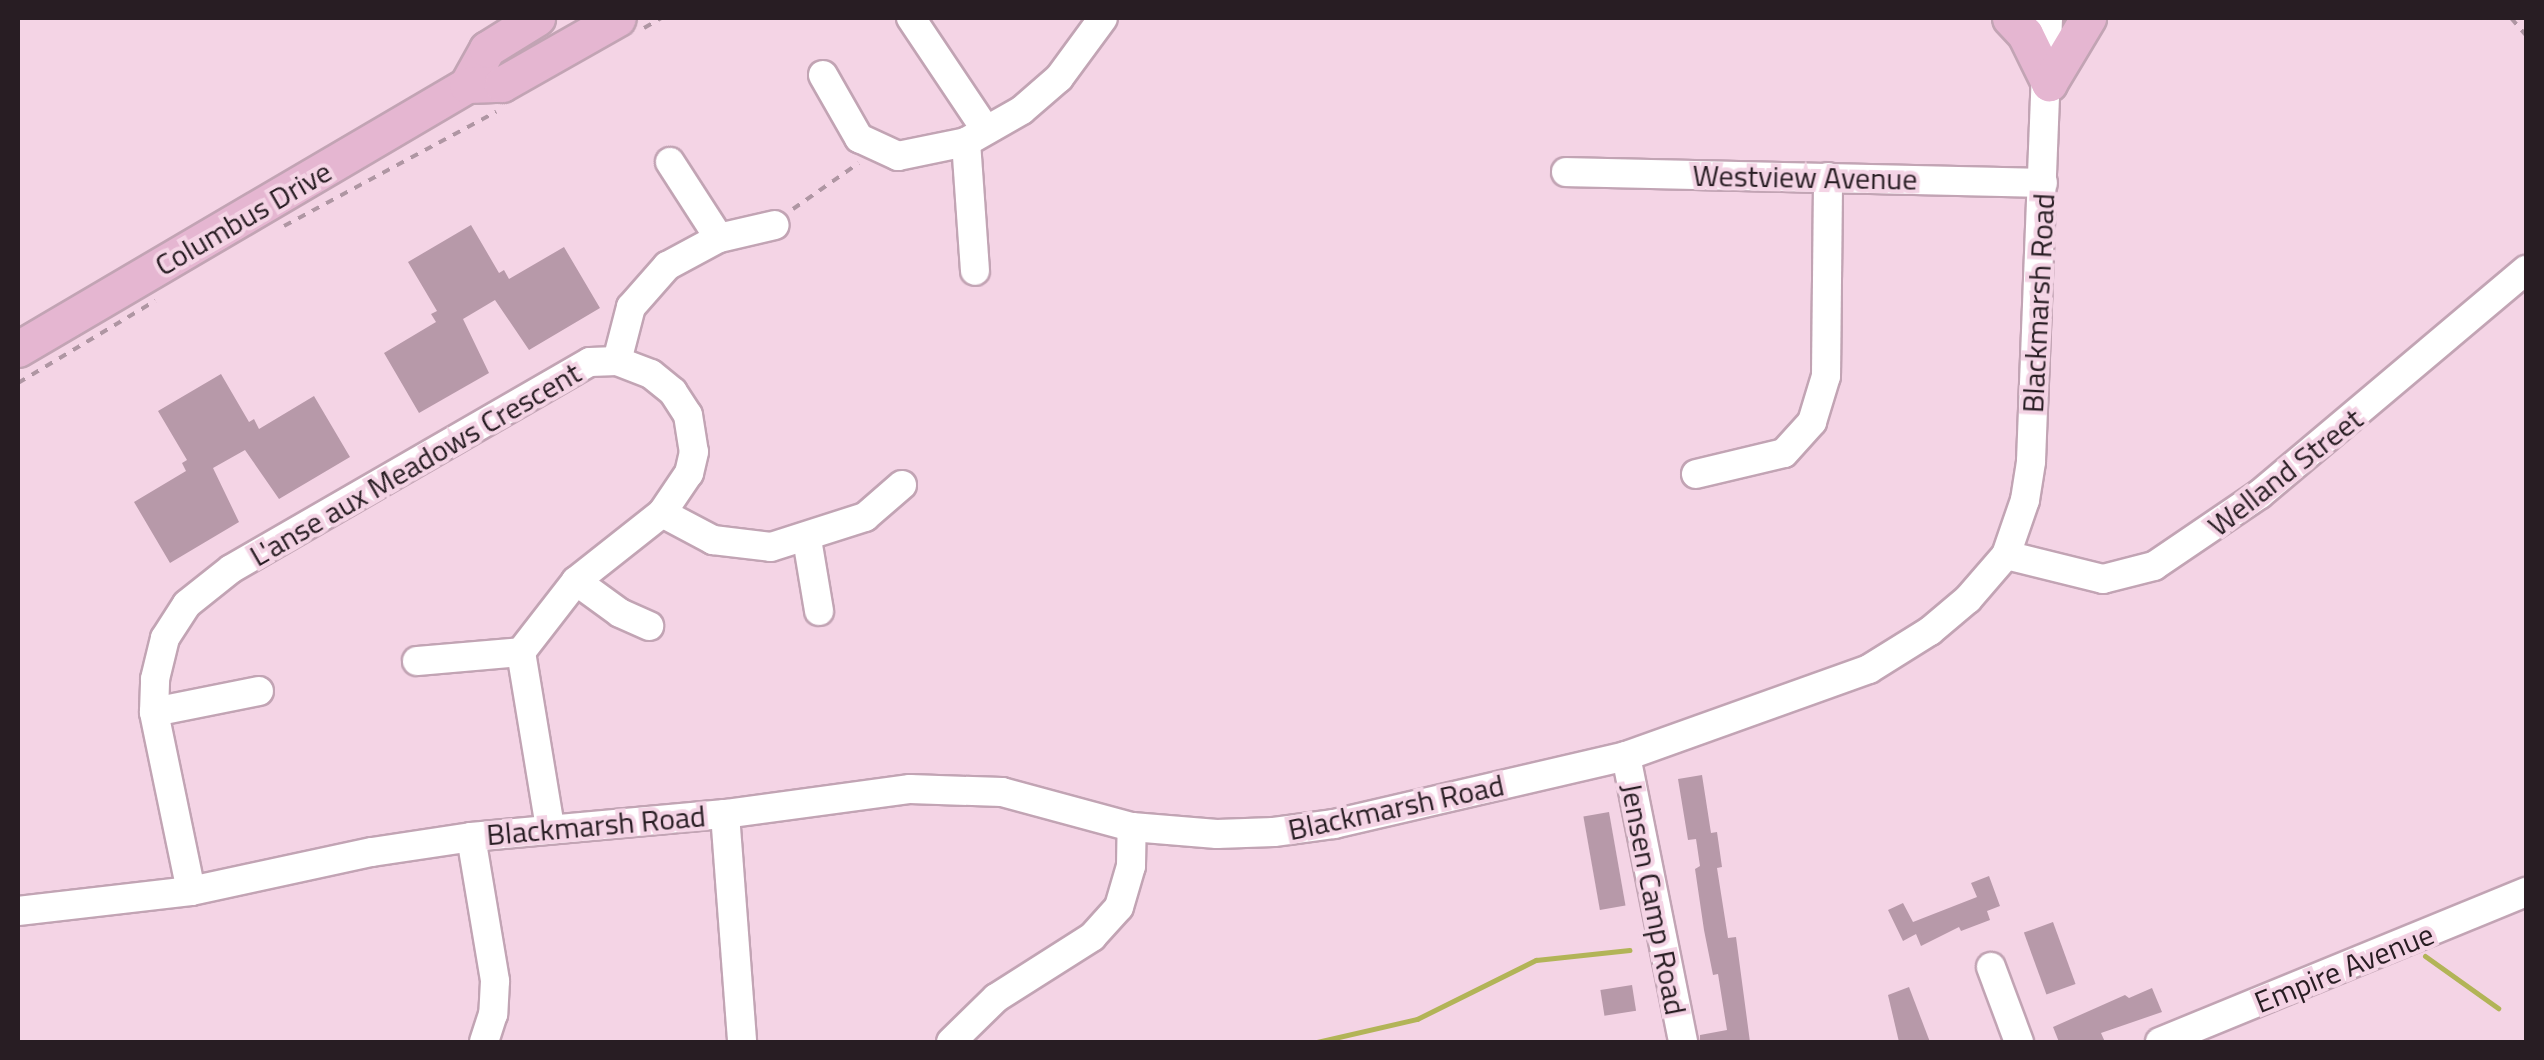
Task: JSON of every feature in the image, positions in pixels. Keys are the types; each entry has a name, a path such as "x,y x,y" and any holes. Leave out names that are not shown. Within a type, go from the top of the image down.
{"main road":[{"name":"Columbus Drive","path":"468,85 487,49 538,18"},
{"path":"2010,18 2026,34 2049,82"},
{"path":"2049,82 2088,18"},
{"name":"Columbus Drive","path":"18,349 468,85 502,84 626,26"}],"street":[{"path":"911,18 976,136 975,271"},
{"path":"822,75 860,138 898,156 976,136 1022,110 1059,78 1103,18"},
{"name":"Blackmarsh Road","path":"18,911 191,892 372,852 471,836 725,814 910,789 1002,792 1132,827 1217,834 1334,824 1626,756 1869,670 1956,610 2006,555 2026,500 2032,462 2049,82 2048,18"},
{"path":"670,162 718,238"},
{"name":"Westview Avenue","path":"1566,172 2043,183"},
{"path":"1696,474 1784,453 1812,422 1826,376 1828,178"},
{"path":"617,361 630,307 667,266 718,238 775,226"},
{"name":"Welland Street","path":"2006,555 2103,579 2154,566 2289,471 2526,270"},
{"name":"L'anse aux Meadows Crescent","path":"191,892 154,712 155,679 165,638 187,604 232,570 590,362 617,361 651,374 673,392 688,415 694,452 690,473 662,513 576,582 521,652"},
{"path":"662,513 712,540 771,547 866,518 902,485"},
{"path":"807,539 819,611"},
{"path":"576,582 620,613 649,626"},
{"path":"417,661 521,652 550,828"},
{"path":"154,712 260,690"},
{"name":"Jensen Camp Road","path":"1626,756 1683,1042"},
{"path":"725,814 742,1042"},
{"path":"951,1042 996,998 1092,937 1118,907 1130,866 1132,827"},
{"path":"471,836 496,981 494,1014 484,1042"},
{"name":"Empire Avenue","path":"2160,1042 2526,892"},
{"path":"1991,967 2018,1042"}],"path":[{"path":"626,26 662,18"},
{"path":"2511,18 2526,35"},
{"path":"283,226 498,111"},
{"path":"775,226 862,160 898,156"},
{"path":"18,383 156,301"}],"building":[{"path":"471,225 499,273 504,270 509,279 564,247 600,308 529,350 495,300 463,319 489,373 419,413 384,353 436,322 431,314 437,311 408,262"},
{"path":"221,374 249,422 254,419 259,429 314,396 350,457 279,499 245,450 213,468 239,522 170,563 134,502 186,471 182,463 187,460 158,411"},
{"path":"1702,775 1711,833 1717,832 1722,867 1717,868 1728,938 1736,937 1750,1042 1700,1042 1700,1035 1727,1030 1718,974 1713,975 1704,930 1695,869 1700,866 1696,839 1688,840 1678,779"},
{"path":"1609,812 1625,906 1600,910 1583,817"},
{"path":"1989,876 2000,906 1987,911 1990,920 1961,931 1959,927 1921,946 1916,934 1903,941 1888,910 1903,903 1913,922 1977,897 1971,883"},
{"path":"2053,922 2076,984 2046,995 2024,933"},
{"path":"1632,985 1636,1011 1604,1016 1600,990"},
{"path":"1909,987 1930,1042 1899,1042 1888,995"},
{"path":"2152,988 2162,1012 2101,1033 2105,1042 2059,1042 2053,1027 2125,995 2129,998"}],"waterway":[{"path":"1317,1042 1417,1019 1536,960 1629,950"},
{"path":"2425,956 2498,1008"}]}
